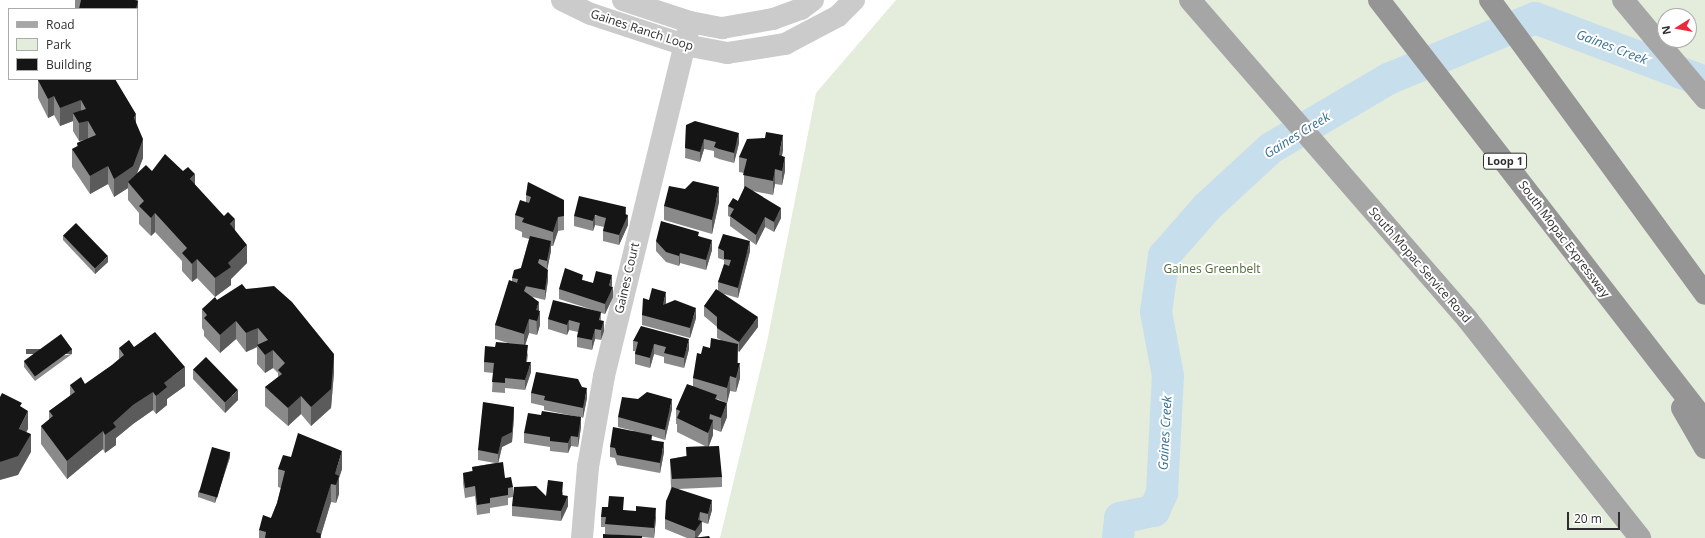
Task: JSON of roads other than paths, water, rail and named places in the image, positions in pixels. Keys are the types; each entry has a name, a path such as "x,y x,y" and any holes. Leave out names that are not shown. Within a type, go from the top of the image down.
{"highway":[{"name":"South Mopac Expressway","path":"1379,0 1654,358 1705,421"},
{"path":"1490,0 1691,272 1705,294"},
{"path":"1654,358 1705,448"}],"main road":[{"name":"South Mopac Service Road","path":"1190,0 1468,320 1640,538"},
{"path":"1623,0 1705,98"}],"street":[{"name":"Gaines Ranch Loop","path":"562,0 591,14 685,45 727,53 785,44 838,16 854,0"},
{"name":"Gaines Ranch Loop","path":"623,0 690,22 722,28 746,26 801,9 812,0"},
{"name":"Gaines Court","path":"582,538 588,467 604,376 690,22"}],"waterway":[{"name":"Gaines Creek","path":"1118,538 1120,518 1154,511 1162,493 1168,376 1156,312 1164,256 1207,207 1271,148 1388,79 1535,18 1705,82"}],"park label":[{"name":"Gaines Greenbelt","path":"1212,269"}]}
